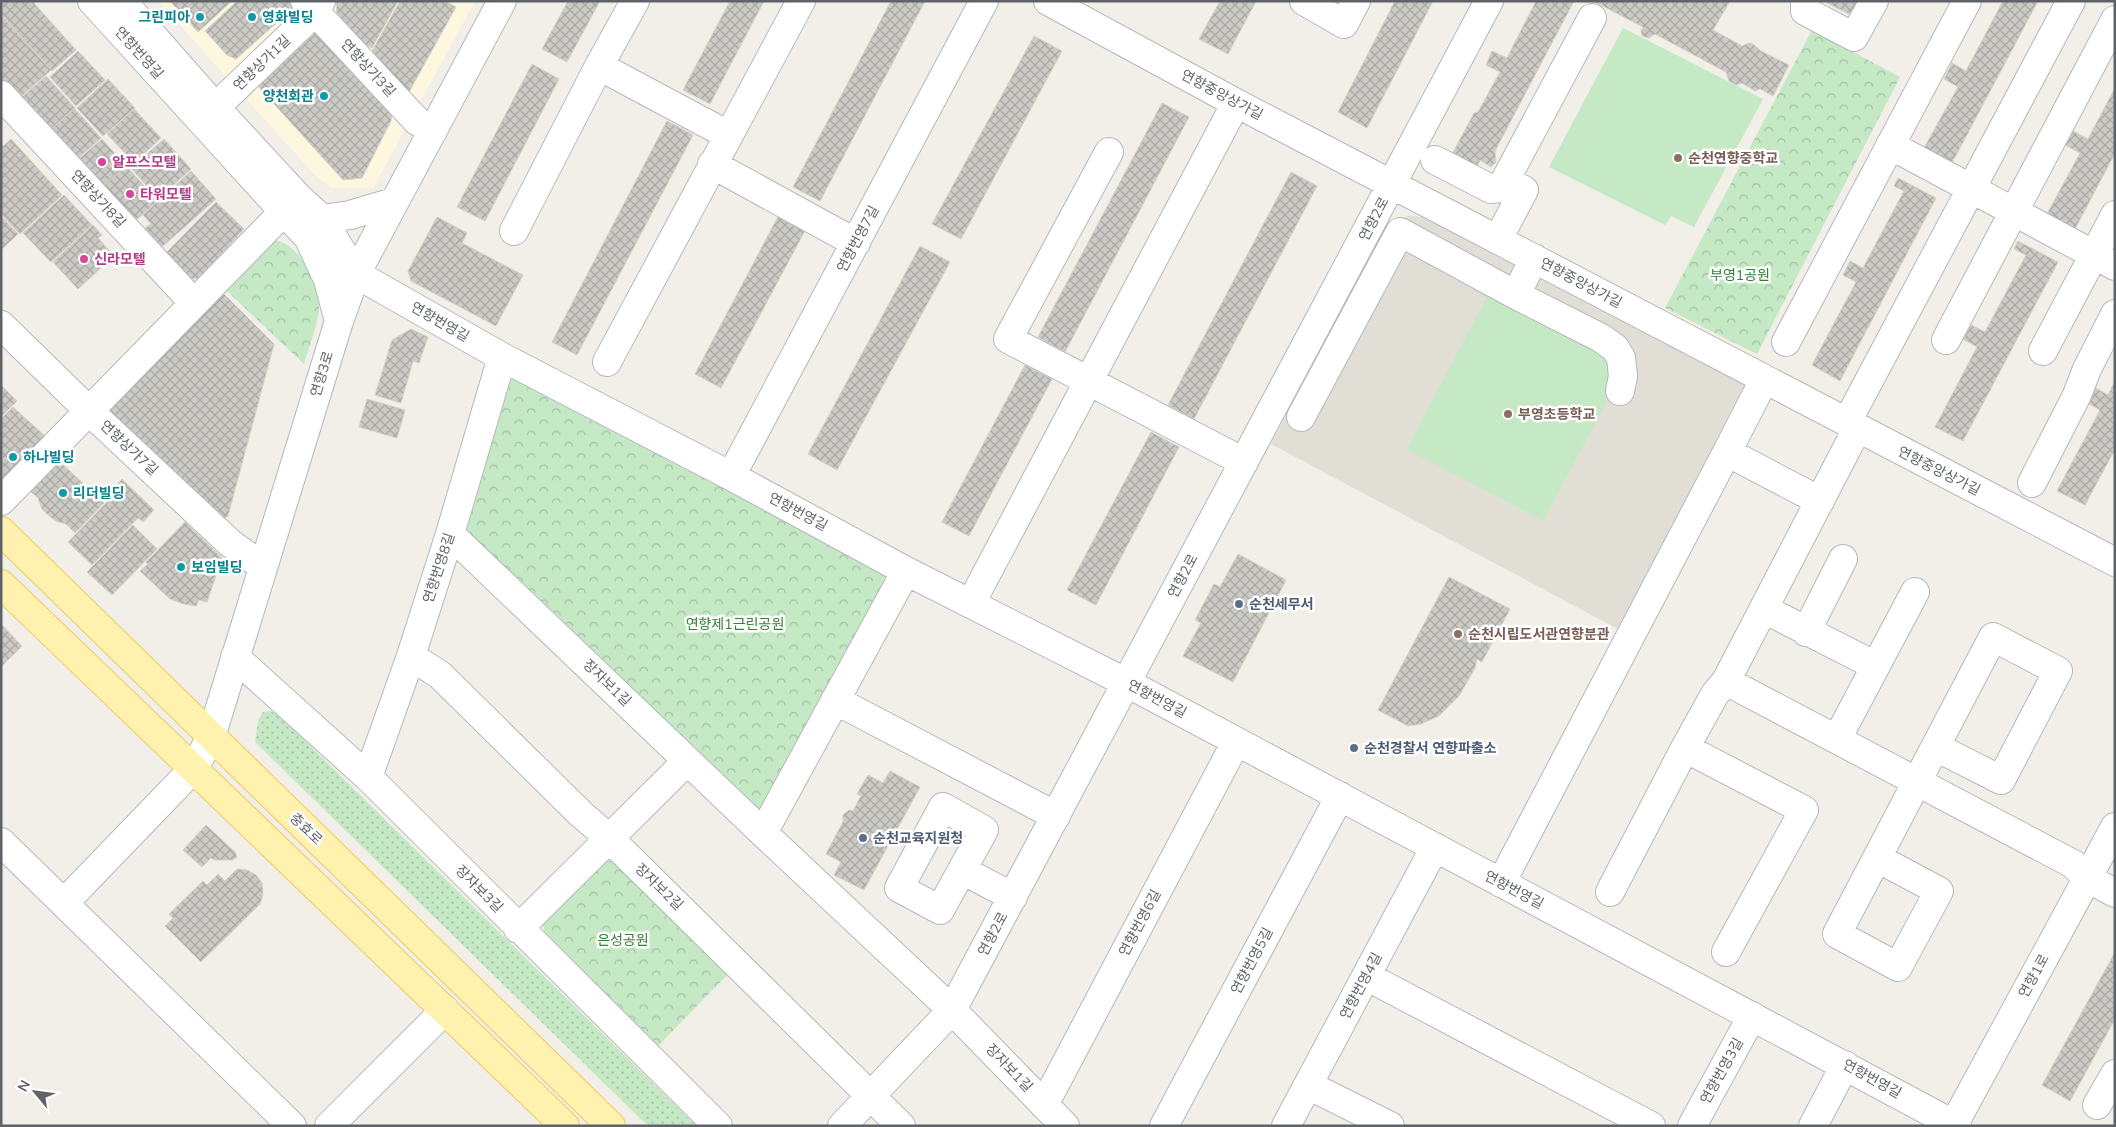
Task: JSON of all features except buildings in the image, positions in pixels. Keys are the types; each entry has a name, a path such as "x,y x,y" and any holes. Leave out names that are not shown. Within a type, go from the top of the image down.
{"main road":[{"name":"충효로","path":"1,531 210,737 611,1126"},
{"path":"1,584 565,1126"}],"street":[{"name":"연향번영길","path":"92,1 208,114 356,274 502,357 731,476 906,571 1127,683 1845,1065 1954,1125"},
{"name":"연향번영길","path":"122,1 208,114"},
{"name":"연향3로","path":"64,903 194,768 210,737 339,320 356,274 502,1"},
{"path":"514,231 634,1"},
{"path":"607,362 801,1"},
{"name":"연향번영7길","path":"731,476 984,1"},
{"name":"연향중앙상가길","path":"1048,1 1236,103 2115,562"},
{"path":"1304,1 1344,24 1356,1"},
{"name":"연향2로","path":"842,1126 952,1010 1490,1"},
{"path":"1805,1 1805,12 1854,37 1874,1"},
{"path":"1786,342 1967,1"},
{"path":"1610,892 1685,748 1715,694 1726,681 1820,501 1852,426 1971,189 2071,1"},
{"name":"연향상가1길","path":"208,114 314,5"},
{"name":"연향상가3길","path":"314,5 417,121 433,131"},
{"path":"1435,160 1491,189 1502,188 1592,18"},
{"path":"1946,340 2115,20"},
{"path":"599,66 728,135"},
{"name":"연향상가8길","path":"1,95 194,303"},
{"path":"970,602 1236,103"},
{"path":"1890,145 2104,260"},
{"path":"1109,152 1008,339 1244,462"},
{"path":"712,164 856,243"},
{"path":"1498,239 1524,190 1505,180"},
{"path":"339,320 315,228 394,202"},
{"path":"1,501 291,205"},
{"path":"2043,351 2104,260 2115,215"},
{"path":"1301,417 1400,232 1516,295 1601,338 1615,348 1621,358 1623,376 1620,391"},
{"path":"1516,295 1534,258"},
{"path":"2032,483 2077,395 2087,369 2115,314"},
{"name":"연향상가7길","path":"1,325 230,542 262,566"},
{"name":"연향번영8길","path":"368,777 411,656 450,534 502,357"},
{"path":"1501,883 1764,380"},
{"path":"1727,452 1820,501"},
{"name":"장자보1길","path":"450,534 687,761 952,1010 1065,1126"},
{"path":"1806,632 1843,559"},
{"path":"763,833 906,571"},
{"path":"1837,740 1915,592"},
{"path":"1764,609 1876,666"},
{"path":"1877,858 1993,637 2058,671 2001,780 1936,747"},
{"name":"장자보2길","path":"411,656 440,675 872,1095 901,1126"},
{"name":"장자보3길","path":"235,657 368,777 518,929 718,1126"},
{"path":"1726,681 2073,864 2087,878 2115,893"},
{"path":"835,700 1056,816"},
{"name":"연향번영6길","path":"1044,1105 1236,742"},
{"path":"1685,748 1804,810 1726,952"},
{"path":"518,929 687,761"},
{"name":"연향번영5길","path":"1164,1126 1340,796"},
{"name":"연향1로","path":"1954,1125 2115,827"},
{"path":"1,842 292,1126"},
{"name":"연향번영4길","path":"1286,1126 1435,847"},
{"path":"962,870 1012,897"},
{"path":"1366,976 1651,1126"},
{"path":"329,1126 445,1010"},
{"name":"연향번영3길","path":"1692,1126 1752,1016"},
{"path":"1813,1126 1845,1065"},
{"path":"2097,1105 2115,1074"},
{"path":"1308,1085 1390,1126"}],"shaded area":[{"path":"158,1 475,1 373,188 332,188 315,175"},
{"name":"부영초등학교","path":"1408,216 1425,217 1746,385 1618,629 1271,444 1388,222"}],"green space":[{"path":"1623,28 1763,99 1694,227 1671,216 1665,225 1549,167"},
{"name":"부영1공원","path":"1812,30 1900,77 1757,354 1665,308"},
{"path":"274,240 286,245 302,259 317,285 319,310 317,323 304,364 224,288"},
{"path":"1491,289 1602,348 1617,382 1543,521 1407,449"},
{"name":"연향제1근린공원","path":"512,372 887,570 888,590 763,817 460,524"},
{"path":"270,711 279,715 696,1126 648,1126 255,742 258,721 263,712"},
{"name":"은성공원","path":"597,858 621,863 732,970 656,1048 546,941 541,914"}],"place":[{"name":"그린피아","path":"200,17"},
{"name":"영화빌딩","path":"252,17"},
{"name":"양천회관","path":"324,96"},
{"name":"순천연향중학교","path":"1678,158"},
{"name":"알프스모텔","path":"102,162"},
{"name":"타워모텔","path":"130,194"},
{"name":"신라모텔","path":"84,259"},
{"name":"부영초등학교","path":"1508,414"},
{"name":"하나빌딩","path":"13,457"},
{"name":"리더빌딩","path":"63,493"},
{"name":"보임빌딩","path":"181,567"},
{"name":"순천세무서","path":"1239,604"},
{"name":"순천시립도서관연향분관","path":"1458,634"},
{"name":"순천경찰서 연향파출소","path":"1354,748"},
{"name":"순천교육지원청","path":"863,838"}]}
